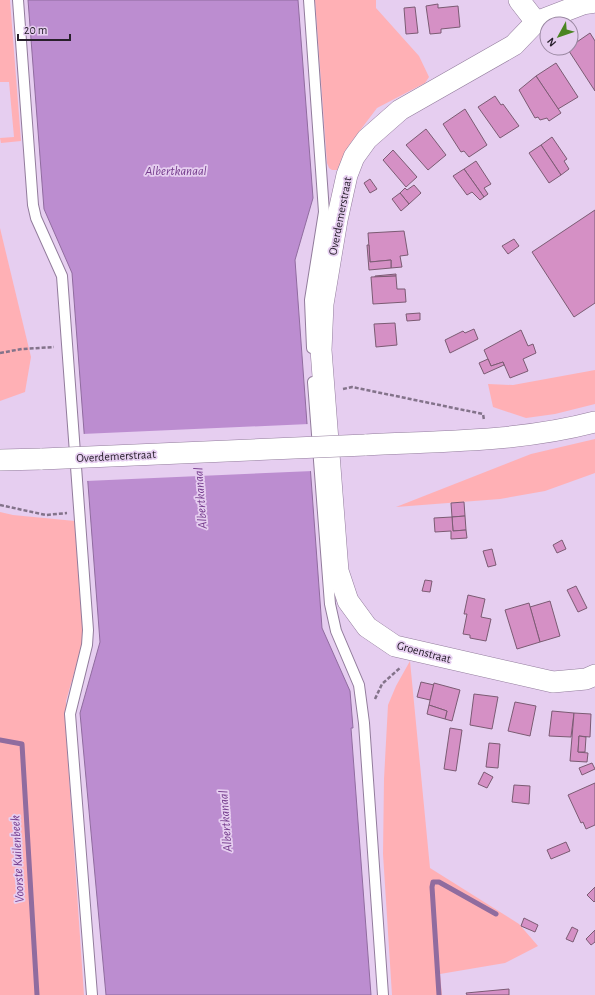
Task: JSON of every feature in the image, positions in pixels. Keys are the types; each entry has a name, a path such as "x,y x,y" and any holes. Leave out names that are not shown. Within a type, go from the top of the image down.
{"street":[{"path":"519,0 536,22"},
{"name":"Overdemerstraat","path":"334,522 321,350 323,304 342,195 354,157 367,139 400,110 514,45 536,22 583,4 595,2"},
{"name":"Overdemerstraat","path":"0,460 365,445 516,437 573,428 595,422"},
{"name":"Groenstraat","path":"334,522 338,571 348,601 367,627 395,646 553,682 586,679 595,675"}],"lane":[{"path":"18,0 33,205 36,218 62,276 88,630 87,645 70,714 92,995"},
{"path":"309,0 324,212 310,300 315,418 330,604 336,631 360,685 383,995"}],"path":[{"path":"0,353 22,349 67,347"},
{"path":"352,387 483,414"},
{"path":"0,505 46,514 79,512"},
{"path":"364,723 382,684 417,652"}],"shaded area":[{"path":"0,0 10,0 21,141 1,143 0,138 14,137 9,82 0,82"},
{"path":"315,0 376,0 376,8 419,56 429,77 425,83 377,108 349,145 337,170 332,170 329,168 327,163"},
{"path":"0,228 31,357 25,392 0,401"},
{"path":"595,370 595,404 555,414 526,418 493,407 488,384 513,385"},
{"path":"595,439 595,473 545,491 500,499 396,507 531,454"},
{"path":"0,512 13,515 75,521 85,635 66,701 66,732 84,995 0,995"},
{"path":"410,661 430,868 519,924 538,946 505,963 440,974 442,995 392,995 383,854 384,779 388,705 396,686"}],"water":[{"name":"Albertkanaal","path":"28,0 298,0 313,198 295,260 322,628 350,691 353,728 351,728 371,995 106,995 80,713 100,642 72,273 44,209"}],"pier":[{"path":"309,424 313,471 86,481 82,434"}],"building":[{"path":"438,4 438,8 458,6 460,27 441,29 441,33 430,34 426,6"},
{"path":"415,7 418,33 406,34 404,8"},
{"path":"590,33 595,41 595,91 572,56 579,56 579,41"},
{"path":"556,63 578,97 558,109 536,76"},
{"path":"536,76 561,113 549,121 547,118 540,120 538,117 535,118 519,90"},
{"path":"495,96 501,105 503,104 519,126 500,138 478,107"},
{"path":"465,109 487,145 469,157 464,151 461,152 443,124"},
{"path":"426,129 446,155 428,170 406,145"},
{"path":"552,137 567,159 564,161 569,169 561,175 541,145"},
{"path":"541,145 561,175 549,183 529,153"},
{"path":"393,150 417,177 406,187 383,160"},
{"path":"476,161 491,184 484,188 488,194 484,197 464,169"},
{"path":"464,169 484,197 480,200 472,192 467,195 453,176"},
{"path":"370,179 377,189 370,193 364,183"},
{"path":"414,185 421,193 409,204 400,193 405,188 407,190"},
{"path":"400,193 409,204 401,211 392,199"},
{"path":"595,210 595,303 574,317 532,252"},
{"path":"404,231 408,255 400,256 402,267 391,268 391,260 370,262 368,233"},
{"path":"514,239 519,246 508,254 502,246"},
{"path":"367,245 369,245 370,262 391,260 391,268 369,270"},
{"path":"396,274 396,276 375,277 375,276"},
{"path":"396,276 397,289 405,289 406,302 373,304 371,277"},
{"path":"420,313 420,320 407,321 406,314"},
{"path":"395,323 397,345 376,347 374,324"},
{"path":"474,329 478,339 450,353 445,340 463,331 465,333"},
{"path":"521,330 528,346 533,344 536,353 523,359 528,371 510,378 503,362 491,366 484,350"},
{"path":"488,359 491,366 503,362 504,365 484,374 479,363"},
{"path":"464,502 465,516 452,517 451,503"},
{"path":"465,516 466,530 453,531 452,517"},
{"path":"452,517 453,531 466,530 467,538 451,539 451,531 435,532 434,518"},
{"path":"562,540 566,549 557,553 553,545"},
{"path":"492,549 496,565 488,567 483,551"},
{"path":"425,580 432,581 430,592 422,591"},
{"path":"576,586 587,608 578,612 567,590"},
{"path":"468,595 485,599 481,617 491,619 486,641 470,638 470,635 463,634 467,614 464,614"},
{"path":"550,601 560,636 540,642 530,607"},
{"path":"529,603 540,642 517,649 505,610"},
{"path":"421,682 434,685 430,700 417,697"},
{"path":"434,683 460,690 452,721 445,719 447,711 429,705"},
{"path":"474,694 498,697 492,729 470,725"},
{"path":"515,702 536,706 530,736 508,731"},
{"path":"429,705 447,711 445,719 427,714"},
{"path":"552,711 574,713 571,737 549,736"},
{"path":"574,713 591,714 590,737 579,736 578,752 588,753 587,762 570,761"},
{"path":"450,728 462,730 456,771 444,769"},
{"path":"579,736 586,737 585,752 578,752"},
{"path":"489,743 500,744 498,768 486,767"},
{"path":"592,763 595,769 582,775 579,768"},
{"path":"484,772 493,777 487,788 478,784"},
{"path":"595,783 595,825 586,829 583,822 581,823 568,795"},
{"path":"514,785 530,786 529,804 512,802"},
{"path":"566,842 570,851 551,859 547,850"},
{"path":"595,887 595,901 594,902 587,895"},
{"path":"524,918 538,925 535,932 521,926"},
{"path":"572,927 578,930 573,942 566,939"},
{"path":"595,930 595,942 591,945 586,939"},
{"path":"509,989 509,995 467,995 466,993"}],"waterway":[{"name":"Voorste Kuilenbeek","path":"0,740 22,744 37,995"},
{"path":"439,995 432,887 433,882 439,882 496,914"}]}
